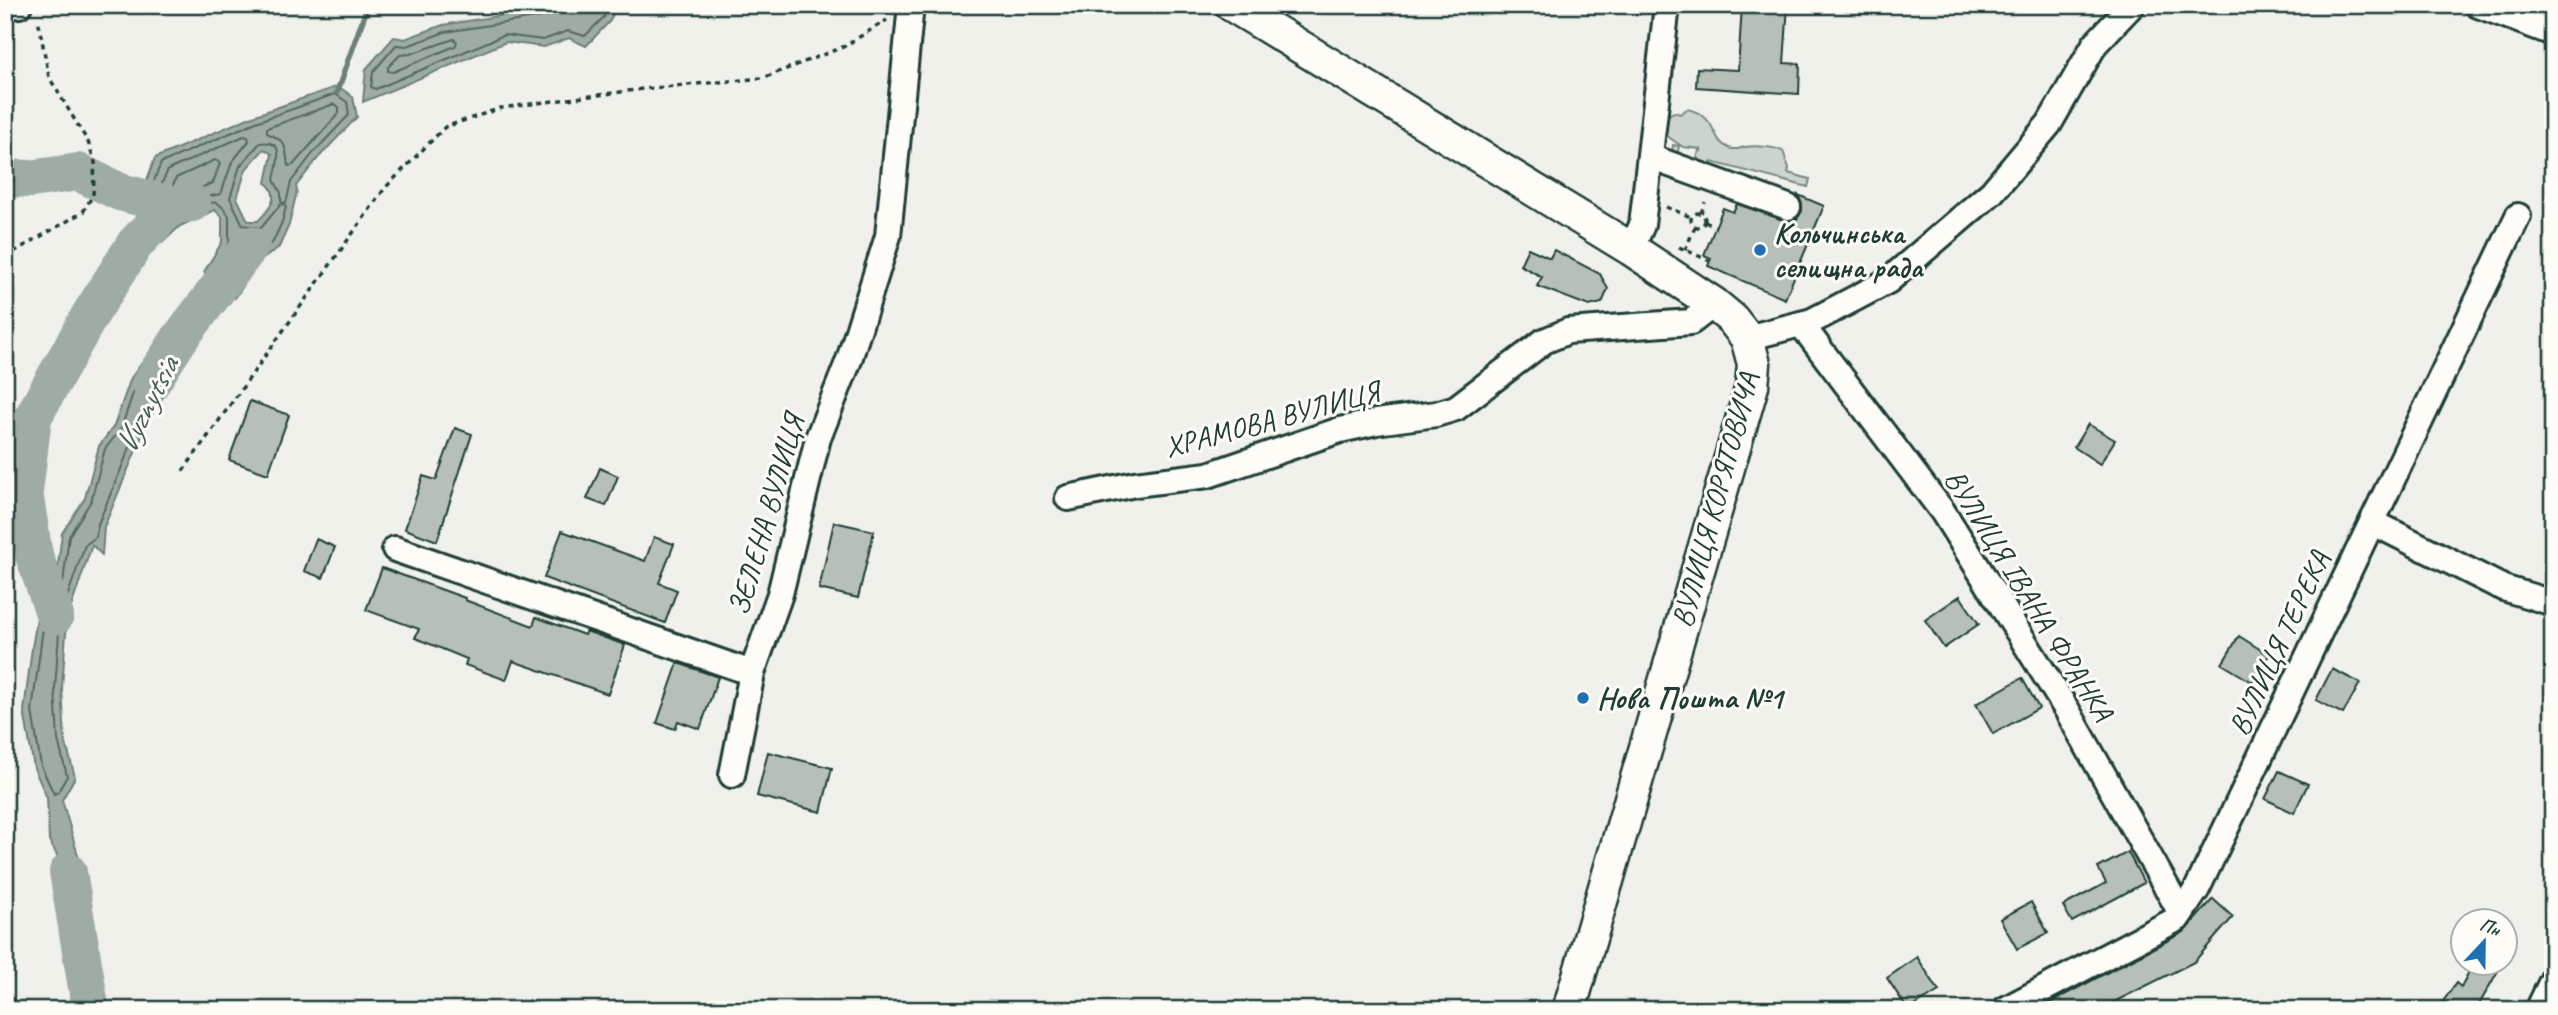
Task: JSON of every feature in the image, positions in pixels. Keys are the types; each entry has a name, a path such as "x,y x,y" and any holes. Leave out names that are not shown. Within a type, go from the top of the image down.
{"main road":[{"name":"ВУЛИЦЯ КОРЯТОВИЧА","path":"1231,5 1632,249 1713,303 1732,319 1747,338 1754,364 1752,386 1569,1010"}],"street":[{"path":"1632,249 1642,225 1667,5"},
{"path":"1747,338 1812,321 1888,281 1992,192 2049,124 2095,44 2132,5"},
{"path":"2478,5 2553,33"},
{"path":"5,6 28,11"},
{"name":"ЗЕЛЕНА ВУЛИЦЯ","path":"732,775 752,673 779,594 818,438 849,360 888,236 910,6"},
{"path":"1650,157 1788,208"},
{"name":"ВУЛИЦЯ ТЕРЕКА","path":"2004,1010 2177,919 2197,889 2518,216"},
{"name":"ХРАМОВА ВУЛИЦЯ","path":"1068,498 1135,484 1208,475 1340,429 1436,414 1456,408 1544,341 1555,336 1568,331 1691,322 1713,303"},
{"name":"ВУЛИЦЯ ІВАНА ФРАНКА","path":"1801,324 1943,512 2067,710 2181,913"},
{"path":"2372,522 2503,587 2553,603"},
{"path":"395,549 752,673"},
{"path":"2538,1010 2553,979"}],"path":[{"path":"183,471 385,188 445,127 501,108 643,89 763,78 844,47 910,6"},
{"path":"5,257 83,212 93,195 94,162 88,142 49,77 28,11"},
{"path":"1664,219 1674,166"},
{"path":"1666,207 1691,217"},
{"path":"1691,217 1701,213 1705,216 1701,227 1695,227"},
{"path":"1691,217 1695,227"},
{"path":"1705,222 1715,226"},
{"path":"1685,250 1695,227"},
{"path":"1672,244 1710,261"}],"shaded area":[{"path":"1687,109 1704,117 1723,145 1729,148 1760,146 1783,151 1788,173 1810,179 1808,187 1712,162 1706,168 1671,162 1673,145 1679,146 1676,161 1696,165 1699,150 1701,151 1701,149 1683,147 1664,134 1663,123 1667,115 1674,112 1680,114"}],"water":[{"path":"553,5 617,5 610,21 586,46 569,38 544,47 506,42 363,102 366,69 394,37 405,39 443,25"},
{"path":"338,86 353,97 357,117 296,186 289,225 279,247 259,262 235,298 204,272 222,242 222,217 215,210 180,226 162,243 136,229 146,212 147,180 155,158 253,116","holes":["264,149 272,154 266,183 273,193 272,202 258,221 248,221 237,198 246,169"]},
{"path":"180,338 172,383 149,419 104,527 102,555 92,545 67,619 62,688 65,740 75,777 62,800 88,890 70,939 67,916 56,894 60,861 49,840 47,798 34,768 24,711 40,601 56,581 62,533 85,498 99,446 114,426 131,378 158,341"}],"building":[{"path":"1742,5 1788,5 1784,63 1800,64 1799,94 1696,87 1697,68 1738,70"},
{"name":"Кольчинська селищна рада","path":"1798,195 1824,206 1785,299 1708,266 1711,258 1704,255 1723,208 1733,212 1737,204 1790,222 1797,219 1802,211"},
{"path":"1528,248 1550,258 1554,250 1600,274 1608,289 1602,303 1589,306 1537,286 1542,277 1520,265"},
{"path":"250,401 289,415 268,474 229,460"},
{"path":"2088,424 2115,440 2100,464 2074,447"},
{"path":"455,428 472,434 437,541 405,529 423,476 436,480"},
{"path":"600,468 618,476 606,506 587,499"},
{"path":"834,522 874,531 858,598 819,589"},
{"path":"562,531 645,561 654,537 674,544 659,583 677,590 665,623 544,578"},
{"path":"316,539 335,547 323,578 304,571"},
{"path":"382,568 533,626 536,617 584,635 586,631 625,645 608,694 513,661 506,680 465,665 467,659 415,638 419,629 366,610"},
{"path":"1960,596 1979,624 1944,648 1925,620"},
{"path":"2239,636 2269,655 2252,682 2222,664"},
{"path":"678,663 718,677 700,729 678,721 675,729 657,723"},
{"path":"2332,669 2360,683 2343,714 2316,700"},
{"path":"2022,678 2039,708 1993,734 1976,704"},
{"path":"768,752 832,768 821,812 757,796"},
{"path":"2279,771 2308,784 2294,813 2265,799"},
{"path":"2128,852 2144,883 2072,922 2063,906 2106,883 2098,868"},
{"path":"2213,899 2233,917 2194,962 2098,1010 2036,1010 2184,932"},
{"path":"2031,902 2048,933 2017,949 2000,919"},
{"path":"1917,957 1939,991 1908,1010 1887,978"},
{"path":"2467,976 2495,976 2476,1010 2437,1010 2456,983 2461,987"}],"waterway":[{"path":"337,92 368,5"},
{"path":"5,178 31,179 78,172 120,192 171,205 192,203"},
{"path":"55,616 34,555 24,492 33,417 90,315 135,244 171,205"},
{"name":"Vyznytsia","path":"151,383 180,338 251,245"},
{"name":"Vyznytsia","path":"68,872 90,1006 88,1010"}],"place":[{"name":"Кольчинська селищна рада","path":"1760,250"},
{"name":"Нова Пошта №1","path":"1583,698"}]}
